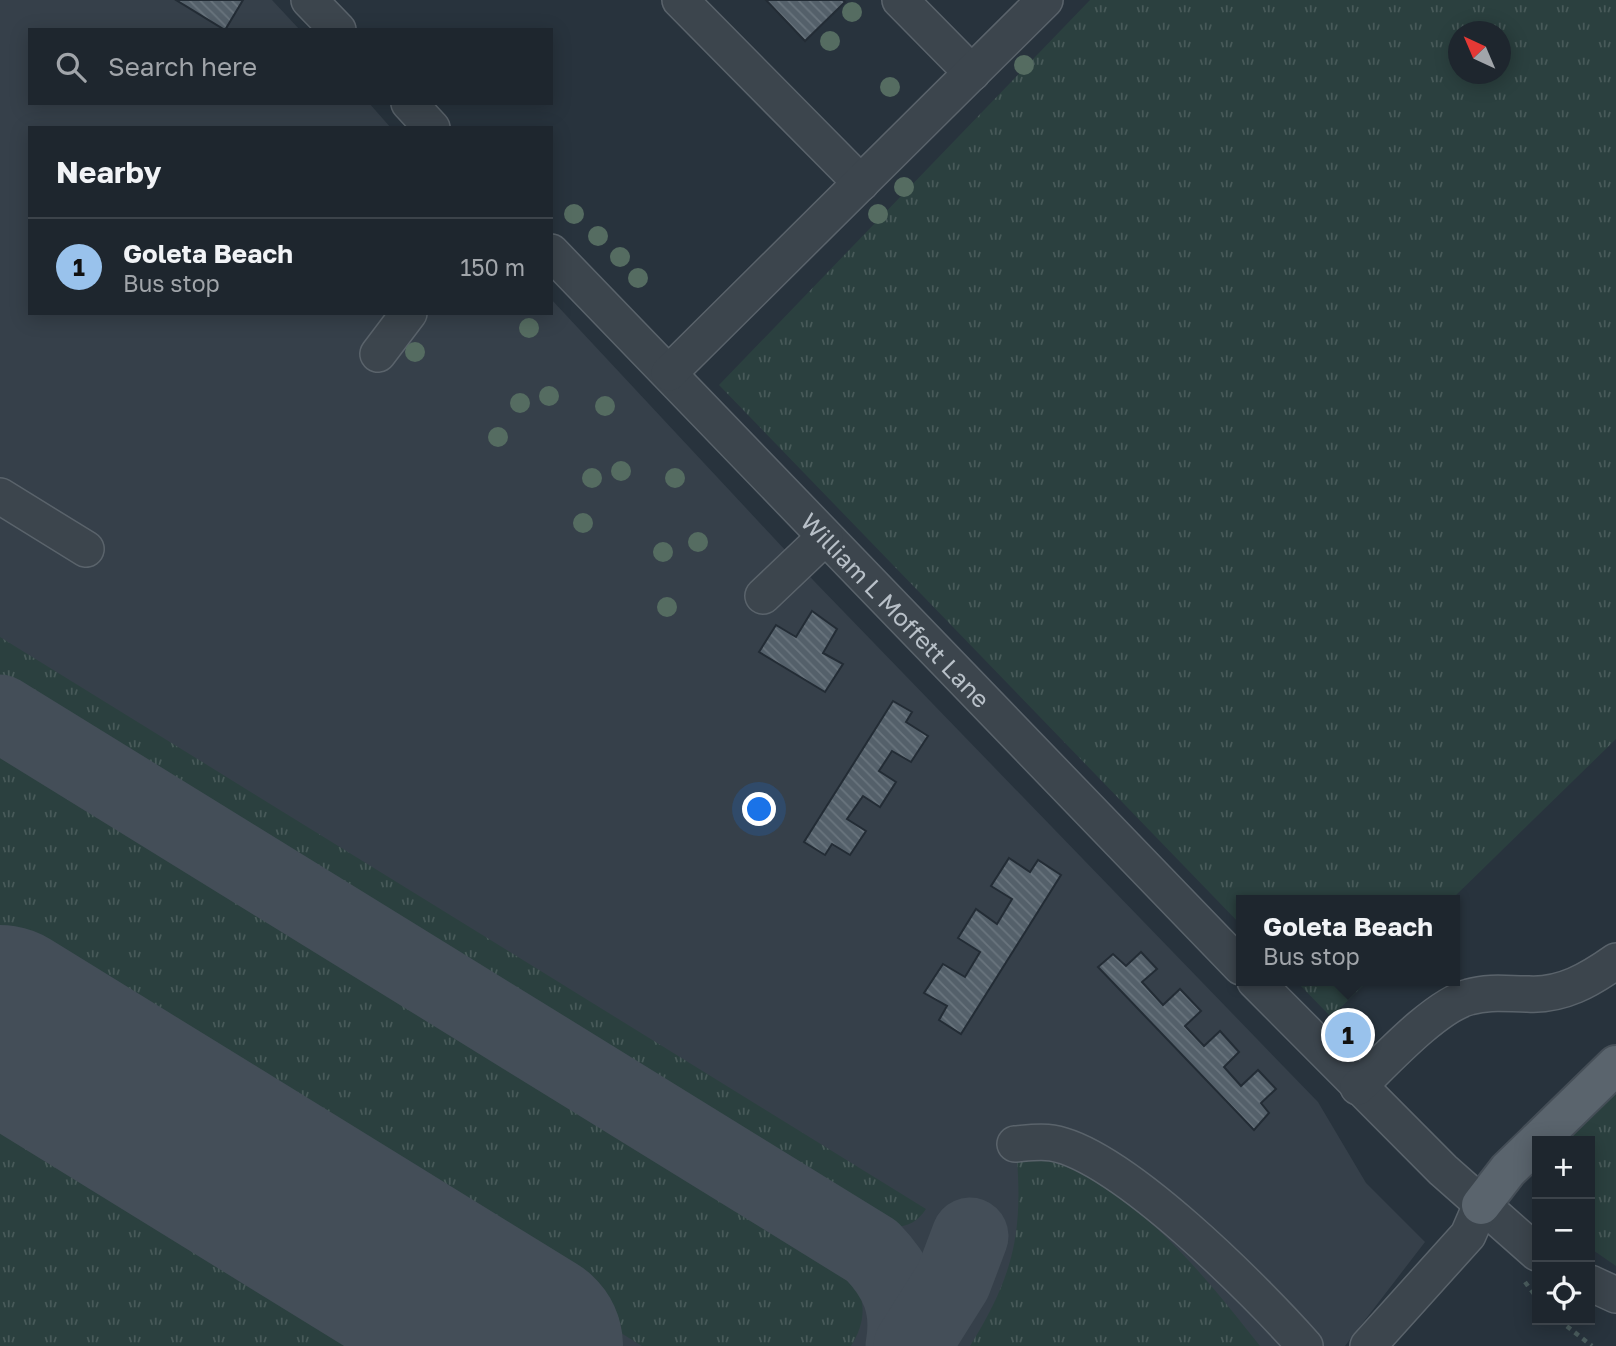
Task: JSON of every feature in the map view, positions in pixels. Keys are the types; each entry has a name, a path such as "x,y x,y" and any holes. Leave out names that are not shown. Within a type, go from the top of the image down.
{"main road":[{"path":"1544,1136 1616,1065"},
{"path":"1481,1205 1508,1170 1532,1148"}],"street":[{"path":"309,0 336,28"},
{"path":"680,0 861,183"},
{"path":"900,0 972,72"},
{"path":"669,373 1045,0"},
{"path":"411,105 430,126"},
{"name":"William L Moffett Lane","path":"553,253 1236,962"},
{"path":"378,354 407,315"},
{"path":"0,496 86,549"},
{"path":"763,596 825,537"},
{"path":"1358,1087 1415,1034 1466,997 1488,993 1531,995 1566,989 1591,978 1616,961"},
{"path":"1260,986 1358,1087 1481,1205 1532,1249"},
{"path":"1015,1143 1053,1143 1092,1159 1144,1194 1205,1245 1306,1346"},
{"path":"1368,1346 1468,1235 1481,1205"},
{"path":"1595,1285 1616,1295"}],"path":[{"path":"1565,1325 1592,1346"}],"shaded area":[{"path":"0,0 272,0 298,28 28,28 28,105 371,105 389,126 28,126 28,315 553,315 553,301 814,581 1318,1102 1366,1183 1425,1242 1345,1346 0,1346"}],"green space":[{"path":"1090,0 1616,0 1616,739 1456,895 1236,895 1236,920 719,385"},
{"path":"0,637 926,1209 914,1221 901,1226 886,1226 855,1212 0,682"},
{"path":"0,746 841,1265 860,1293 862,1303 861,1324 851,1346 642,1346 0,951"},
{"path":"1301,986 1363,986 1331,1017"},
{"path":"0,1079 432,1346 0,1346"},
{"path":"1616,1091 1616,1266 1595,1251 1595,1136 1570,1136"},
{"path":"1042,1159 1075,1171 1106,1188 1136,1210 1191,1263 1260,1346 970,1346 995,1300 1011,1257 1018,1212 1017,1160"}],"building":[{"path":"176,0 243,0 226,28 222,28"},
{"path":"766,0 843,0 845,2 805,41"},
{"path":"812,611 837,629 823,653 843,664 825,692 759,652 776,625 796,637"},
{"path":"893,701 912,712 906,722 928,736 911,762 892,751 879,771 896,782 880,807 863,796 847,819 866,831 850,855 832,844 825,855 804,842"},
{"path":"1009,858 1030,872 1038,860 1061,875 961,1034 939,1020 947,1006 924,993 943,964 965,977 980,952 958,938 976,909 997,924 1012,899 991,886"},
{"path":"1141,952 1157,969 1142,982 1163,1005 1180,989 1201,1011 1185,1026 1204,1046 1220,1031 1239,1052 1224,1067 1241,1086 1258,1070 1276,1089 1261,1103 1269,1113 1254,1130 1098,967 1113,954 1126,966"}],"taxiway":[{"path":"0,713 872,1251 889,1272 901,1294 906,1319 904,1346"},
{"path":"912,1346 953,1281 970,1236"}],"runway":[{"path":"0,1021 527,1346"}],"place":[{"name":"Goleta Beach","path":"1348,1035"}]}
